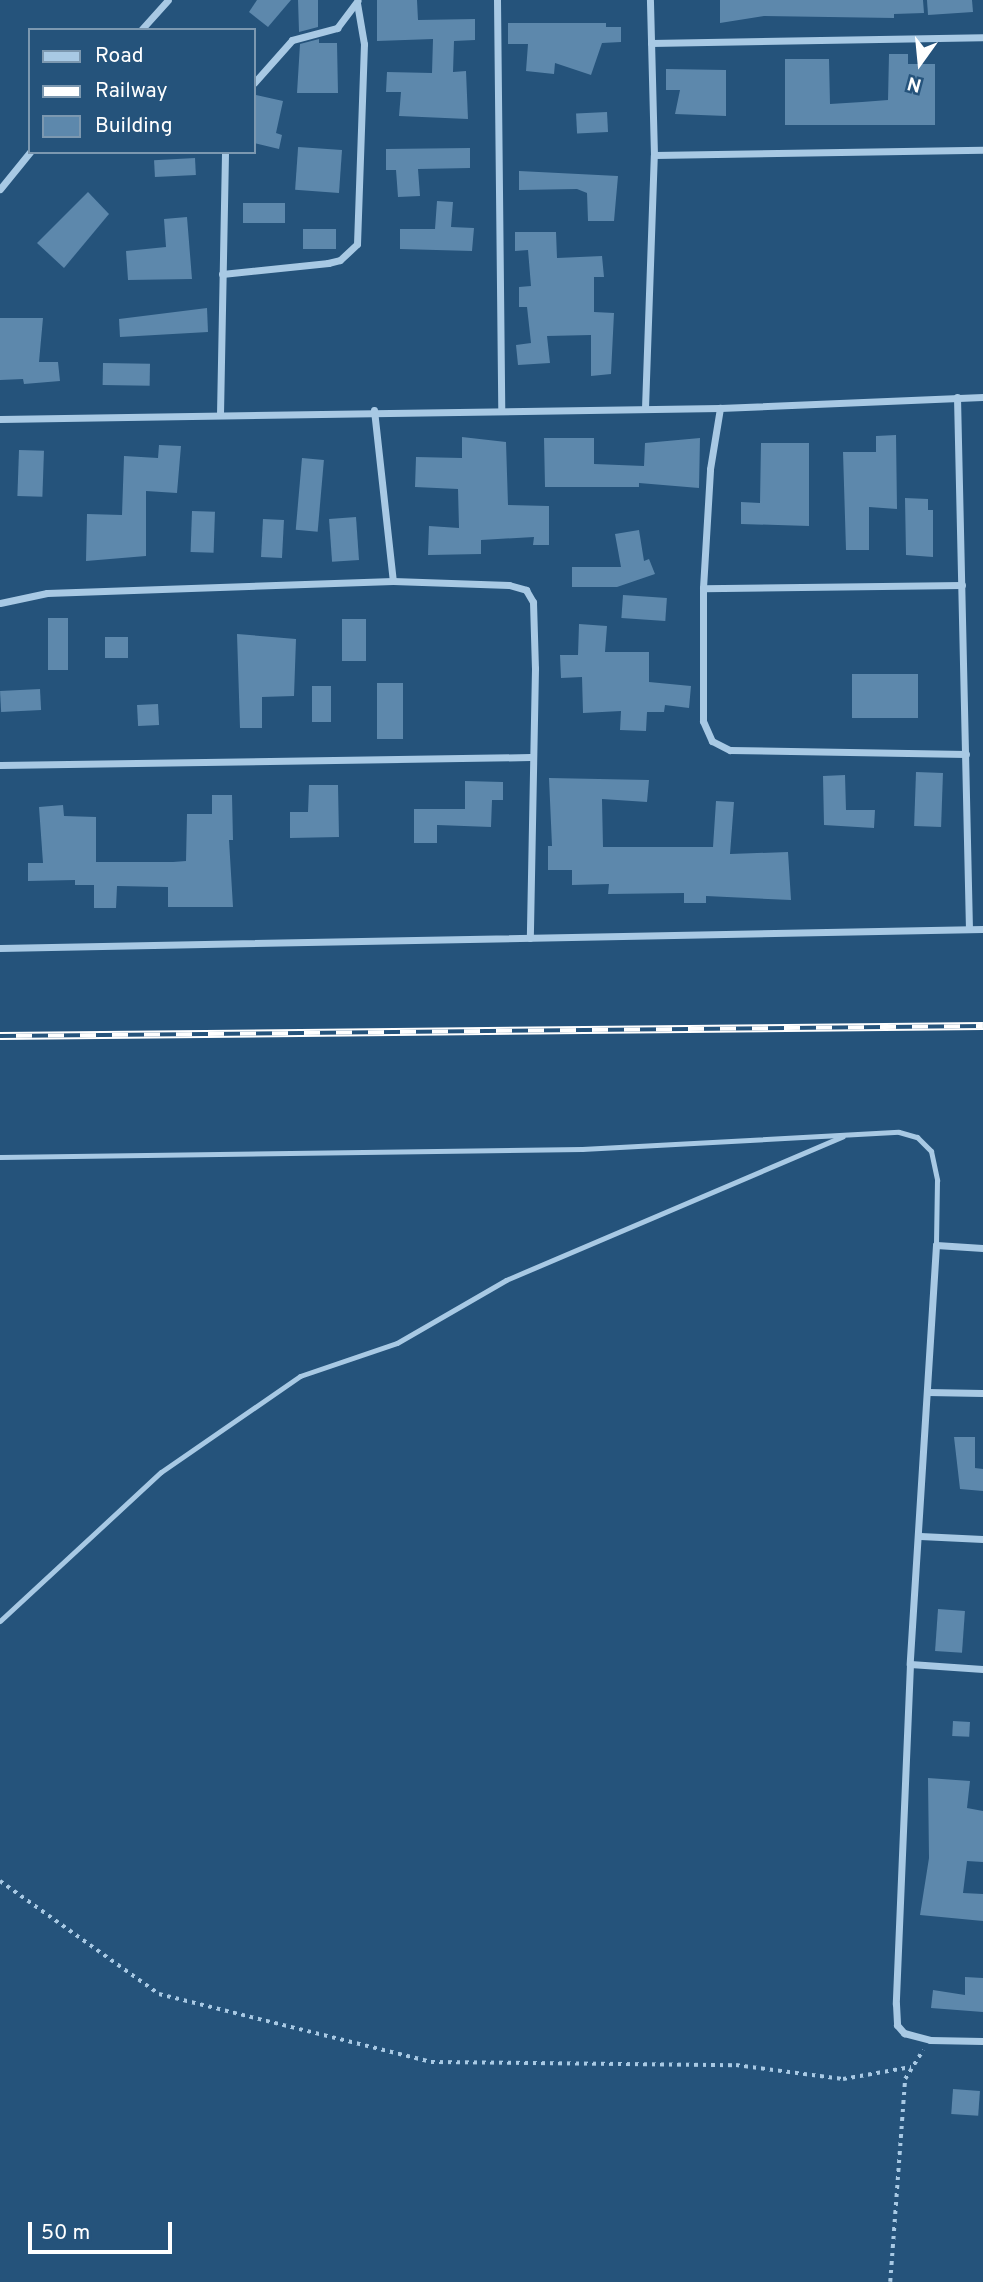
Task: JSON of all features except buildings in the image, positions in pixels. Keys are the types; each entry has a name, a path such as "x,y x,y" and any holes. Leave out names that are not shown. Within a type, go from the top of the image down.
{"street":[{"path":"143,28 168,0"},
{"path":"497,0 501,408"},
{"path":"645,408 654,155 650,0"},
{"path":"256,81 292,40 337,27 357,1"},
{"path":"222,274 328,263 340,260 357,244 364,44 357,1"},
{"path":"651,43 983,37"},
{"path":"654,155 983,150"},
{"path":"0,189 28,154"},
{"path":"220,414 225,154"},
{"path":"957,397 969,929"},
{"path":"0,419 501,408 720,408 983,397"},
{"path":"720,408 710,469 703,588 703,721 712,741 748,752 966,754"},
{"path":"374,411 393,582"},
{"path":"0,603 47,593 393,582 509,585 526,590 533,602 530,938"},
{"path":"703,588 962,585"},
{"path":"0,765 530,757"},
{"path":"0,948 983,929"},
{"path":"983,1248 936,1245 910,1664 897,2025 904,2033 930,2040 983,2041"},
{"path":"927,1392 983,1393"},
{"path":"920,1536 983,1539"},
{"path":"910,1664 983,1669"}],"lane":[{"path":"0,1157 582,1149 898,1132 917,1137 931,1151 937,1180 936,1245"},
{"path":"0,1621 161,1472 300,1376 397,1343 506,1280 849,1133"}],"path":[{"path":"0,1881 159,1994 431,2062 736,2065 844,2079 911,2067"},
{"path":"890,2282 905,2079 930,2040"}],"railway":[{"path":"0,1036 983,1026"}]}
